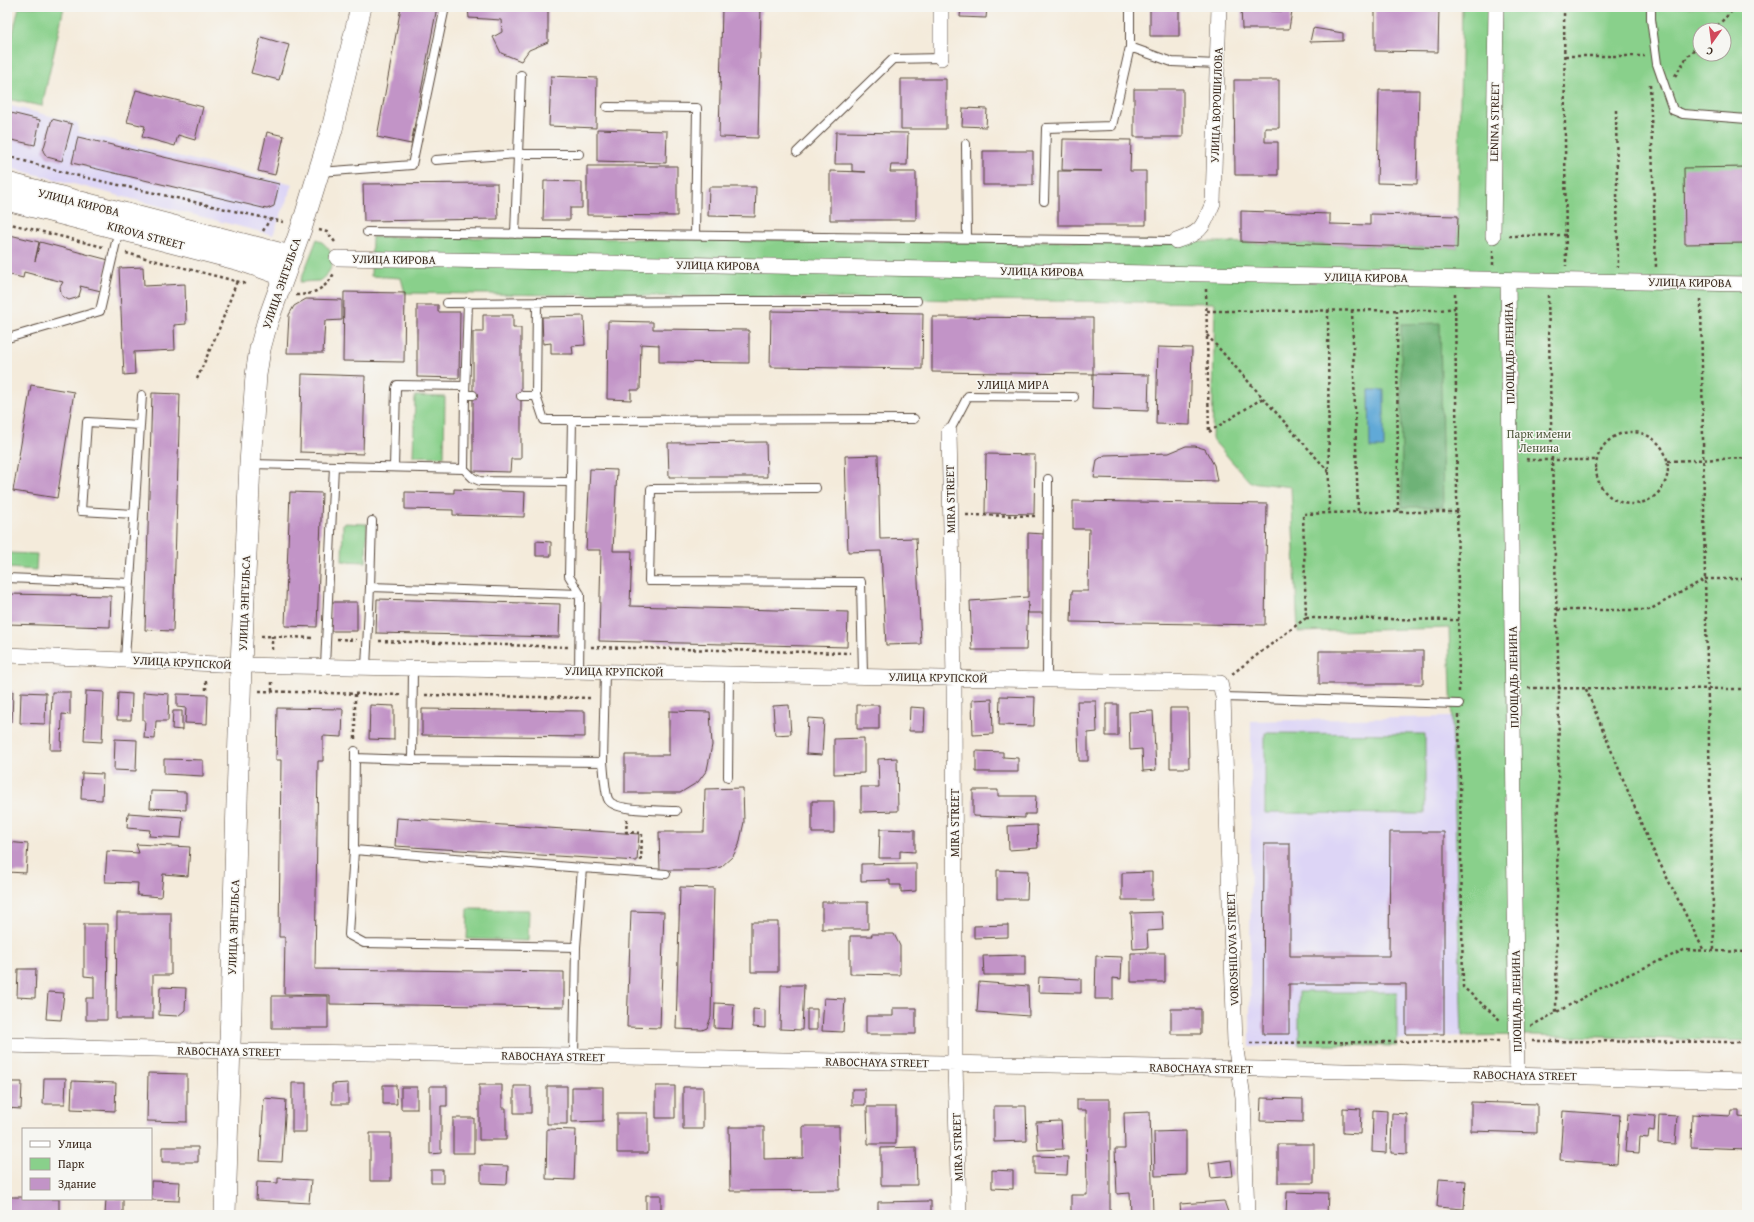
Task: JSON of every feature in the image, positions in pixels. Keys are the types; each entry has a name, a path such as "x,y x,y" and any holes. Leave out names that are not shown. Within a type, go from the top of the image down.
{"main road":[{"name":"УЛИЦА ЭНГЕЛЬСА","path":"225,1215 241,665 255,388 260,349 283,274 302,226 332,129 361,7"},
{"name":"УЛИЦА КИРОВА","path":"7,183 251,255 283,274"},
{"name":"KIROVA STREET","path":"7,200 120,228 251,255"}],"street":[{"path":"940,58 941,7"},
{"name":"УЛИЦА ВОРОШИЛОВА","path":"1176,241 1192,236 1202,228 1213,203 1219,7"},
{"name":"LENINA STREET","path":"1493,236 1496,7"},
{"name":"УЛИЦА КИРОВА","path":"337,258 1747,284"},
{"name":"ПЛОЩАДЬ ЛЕНИНА","path":"1508,280 1517,1075"},
{"name":"MIRA STREET","path":"948,432 954,677 955,1064 959,1215"},
{"name":"УЛИЦА КРУПСКОЙ","path":"7,655 241,665 1047,679 1222,690"},
{"name":"VOROSHILOVA STREET","path":"1222,690 1235,1043 1243,1097 1247,1215"},
{"name":"RABOCHAYA STREET","path":"7,1045 229,1052 574,1056 1238,1068 1747,1081"}],"lane":[{"path":"318,172 412,165 445,7"},
{"path":"1044,201 1046,128 1112,126 1130,47 1130,7"},
{"path":"1651,7 1650,19 1657,64 1673,110 1683,114 1747,118"},
{"path":"1130,47 1172,62 1217,64"},
{"path":"797,152 893,59 940,58"},
{"path":"515,234 521,75"},
{"path":"607,107 697,108 695,236"},
{"path":"966,144 966,238"},
{"path":"435,160 518,154 579,154"},
{"path":"8,338 100,311 120,228"},
{"path":"367,232 1176,241"},
{"path":"447,303 917,301"},
{"path":"464,469 469,395 465,386 468,302"},
{"path":"537,302 536,396 544,420 914,419"},
{"path":"394,467 397,385 465,386"},
{"path":"125,659 142,395"},
{"path":"521,396 536,396"},
{"name":"УЛИЦА МИРА","path":"948,432 968,396 1074,397"},
{"path":"572,420 569,576 580,594 579,670"},
{"path":"134,514 82,511 83,481 87,422 140,425"},
{"path":"250,464 464,469 473,478 480,481 570,482"},
{"path":"325,666 334,466"},
{"path":"1047,679 1048,479"},
{"path":"816,488 651,489 648,581 861,582 863,675"},
{"path":"366,667 372,521"},
{"path":"7,578 130,583"},
{"path":"370,587 580,594"},
{"path":"412,760 413,668"},
{"path":"605,671 603,762 608,799 614,805 627,808 676,811"},
{"path":"728,777 729,673"},
{"path":"1222,690 1459,704"},
{"path":"576,947 364,943 349,935 354,850 355,754 412,760 603,762"},
{"path":"354,850 666,874"},
{"path":"574,1056 576,947 582,868"}],"path":[{"path":"1564,7 1567,281"},
{"path":"1721,22 1736,7"},
{"path":"1666,89 1692,52"},
{"path":"1565,56 1656,56"},
{"path":"1650,79 1656,282"},
{"path":"1616,110 1618,281"},
{"path":"7,156 70,174 327,232 335,242 337,258 334,273 330,280 322,288 307,295 291,296 283,274 237,282 7,223"},
{"path":"196,378 220,329 237,282 270,219"},
{"path":"1492,279 1493,236 1566,235"},
{"path":"1206,274 1208,433 1263,398"},
{"path":"1455,279 1463,987 1517,1038"},
{"path":"1548,280 1559,689 1556,1012"},
{"path":"1700,283 1707,689 1714,950"},
{"path":"1207,311 1440,310 1455,308"},
{"path":"1328,310 1330,513"},
{"path":"1352,310 1358,512"},
{"path":"1396,310 1398,512"},
{"path":"1207,335 1329,472"},
{"path":"1633,432 1645,434 1656,440 1663,450 1668,461 1668,473 1665,484 1658,493 1649,500 1638,504 1626,503 1615,500 1606,492 1599,482 1596,471 1597,460 1602,448 1610,440 1621,434 1633,432"},
{"path":"1510,454 1530,460 1597,460"},
{"path":"1668,461 1747,458"},
{"path":"1306,618 1303,514 1358,512 1458,512"},
{"path":"950,515 1048,517"},
{"path":"1557,610 1649,610 1705,580 1747,579"},
{"path":"1222,690 1306,618 1459,620"},
{"path":"1513,688 1747,689"},
{"path":"1586,689 1648,840 1704,951"},
{"path":"272,691 604,698"},
{"path":"355,693 355,754"},
{"path":"627,808 626,832 642,833 641,873"},
{"path":"1517,1038 1556,1012 1612,982 1684,950 1747,952"},
{"path":"1235,1043 1517,1038 1747,1042"}],"shaded area":[{"path":"7,105 78,123 78,132 293,184 273,235 7,167"},
{"path":"1452,717 1462,1036 1250,1047 1251,721"}],"green space":[{"path":"19,7 64,7 42,106 7,99 7,59"},
{"name":"Парк имени Ленина","path":"1462,7 1747,7 1747,1041 1530,1035 1462,1036 1449,628 1298,632 1291,487 1250,482 1212,439 1215,303 405,293 401,278 371,276 372,237 1216,242 1457,248"},
{"path":"317,239 328,248 331,254 332,265 325,276 319,281 300,282"},
{"path":"1440,323 1443,507 1402,507 1401,324"},
{"path":"415,396 445,397 444,457 413,456"},
{"path":"343,523 367,524 366,562 342,561"},
{"path":"7,553 37,554 36,570 7,568"},
{"path":"1265,733 1425,734 1425,814 1265,813"},
{"path":"468,909 529,910 528,941 467,939"},
{"path":"1299,992 1397,992 1397,1046 1299,1045"}],"water":[{"path":"1369,390 1384,390 1384,448 1370,448"}],"building":[{"path":"401,7 437,7 411,144 377,137"},
{"path":"468,7 548,7 548,42 529,50 521,61 501,53 493,37 502,32 501,20 469,18"},
{"path":"722,7 761,7 758,138 719,137"},
{"path":"961,7 987,7 986,18 960,17"},
{"path":"1150,7 1179,7 1179,36 1150,36"},
{"path":"1241,7 1269,7 1270,11 1292,11 1289,29 1242,29"},
{"path":"1375,7 1439,7 1438,52 1375,51"},
{"path":"1313,28 1343,33 1343,41 1310,42"},
{"path":"261,37 289,45 279,80 251,73"},
{"path":"551,76 597,78 596,128 549,126"},
{"path":"901,79 946,79 946,129 901,129"},
{"path":"1234,80 1279,80 1279,128 1265,128 1265,142 1278,142 1278,175 1235,175"},
{"path":"1134,89 1183,89 1183,137 1134,137"},
{"path":"136,90 203,107 195,140 178,135 175,146 142,137 145,126 127,122"},
{"path":"1379,90 1419,90 1417,184 1377,183"},
{"path":"963,108 987,109 986,127 962,126"},
{"path":"7,112 40,120 35,145 7,139"},
{"path":"52,119 72,124 62,161 47,157 43,151"},
{"path":"597,129 667,131 666,163 597,161"},
{"path":"267,132 284,136 275,175 258,171"},
{"path":"836,132 908,133 907,165 891,165 890,172 916,172 916,220 830,220 830,171 866,172 852,171 852,164 835,164"},
{"path":"78,137 279,184 274,206 267,209 72,163"},
{"path":"1063,139 1131,140 1130,171 1146,171 1146,225 1058,225 1058,171 1102,171 1062,170"},
{"path":"983,151 1033,151 1033,185 983,185"},
{"path":"587,166 677,166 677,216 587,215"},
{"path":"1747,167 1747,243 1685,244 1684,168"},
{"path":"544,181 582,182 582,208 570,208 570,220 543,220"},
{"path":"497,183 498,219 364,221 363,184"},
{"path":"709,187 756,187 755,217 708,216"},
{"path":"1241,211 1330,214 1330,224 1370,225 1370,214 1458,216 1457,248 1241,242"},
{"path":"10,235 39,242 35,261 40,242 109,260 101,291 80,286 81,289 79,296 69,300 61,294 60,287 63,282 24,272 23,278 7,274 7,248"},
{"path":"143,267 144,286 185,284 186,324 174,325 175,350 134,352 135,374 124,375 119,268"},
{"path":"344,292 405,293 404,362 343,361"},
{"path":"306,299 342,300 342,320 325,321 323,353 287,353 289,315 294,306"},
{"path":"417,305 438,305 438,312 460,312 459,378 417,377"},
{"path":"771,311 923,313 922,369 770,367"},
{"path":"483,315 513,315 513,328 521,328 521,459 511,459 510,472 473,471 473,332 483,332"},
{"path":"584,316 585,345 572,346 573,354 551,354 551,343 543,344 542,317"},
{"path":"932,317 1093,318 1093,374 932,372"},
{"path":"608,321 653,322 653,329 749,330 749,363 659,362 659,345 641,344 640,390 631,390 631,400 607,399"},
{"path":"1158,347 1192,348 1190,425 1156,424"},
{"path":"302,374 365,376 363,454 300,452"},
{"path":"1093,374 1149,375 1148,411 1092,409"},
{"path":"31,385 74,392 57,498 13,491"},
{"path":"152,393 180,394 173,631 145,630"},
{"path":"766,442 767,477 669,477 668,443"},
{"path":"1186,446 1195,446 1205,449 1214,465 1217,481 1094,478 1097,460 1105,455 1169,453"},
{"path":"986,454 1035,455 1034,514 985,513"},
{"path":"878,455 880,539 916,538 921,644 886,645 881,551 848,552 845,456"},
{"path":"590,469 617,470 613,551 632,551 630,606 848,612 847,647 599,641 601,550 586,550"},
{"path":"454,489 525,492 524,517 453,515 453,510 405,509 405,492 454,493"},
{"path":"290,492 322,493 317,627 285,626"},
{"path":"1073,501 1267,504 1265,625 1071,622 1072,591 1088,591 1089,529 1073,529"},
{"path":"1028,533 1044,534 1044,613 1028,613 1028,602 1026,650 972,650 970,601 1028,597"},
{"path":"536,541 551,542 551,556 536,556"},
{"path":"7,594 111,596 110,627 7,624"},
{"path":"377,599 560,604 559,637 376,633"},
{"path":"330,602 357,602 357,631 330,631"},
{"path":"1319,651 1423,651 1423,684 1319,684"},
{"path":"7,691 13,691 12,721 7,721"},
{"path":"86,691 104,692 102,742 84,741"},
{"path":"21,692 46,693 45,724 20,723"},
{"path":"52,692 70,692 70,715 62,714 61,750 50,750"},
{"path":"143,692 169,694 168,721 156,721 155,739 144,738 145,720 143,720"},
{"path":"118,693 132,694 131,720 117,720"},
{"path":"177,694 208,695 207,724 185,723 186,708 177,707"},
{"path":"1000,696 1035,697 1034,726 999,725"},
{"path":"992,699 993,734 973,735 972,700"},
{"path":"1077,701 1096,701 1097,732 1088,733 1088,761 1079,761"},
{"path":"1106,704 1118,704 1118,736 1106,736"},
{"path":"370,705 394,706 394,740 369,739"},
{"path":"789,705 791,734 775,735 773,706"},
{"path":"857,705 879,705 879,729 857,729"},
{"path":"910,707 925,708 924,731 909,731"},
{"path":"277,708 343,709 342,737 323,736 323,761 318,761 315,969 564,972 564,1007 330,1004 330,995 284,994 285,937 279,937 281,760 276,760"},
{"path":"1170,708 1188,708 1189,768 1170,768"},
{"path":"422,709 585,711 585,737 422,735"},
{"path":"173,711 182,711 182,730 172,729"},
{"path":"669,711 710,712 712,745 707,770 698,782 680,793 625,793 625,755 669,755"},
{"path":"1153,711 1156,770 1143,771 1142,749 1130,750 1129,712"},
{"path":"808,718 824,719 822,755 806,754"},
{"path":"864,738 864,773 834,774 834,739"},
{"path":"115,739 137,740 136,771 114,770"},
{"path":"976,751 1003,752 1003,757 1018,758 1018,772 976,772"},
{"path":"897,758 898,811 861,812 861,787 879,787 878,759"},
{"path":"164,759 203,760 203,776 164,774"},
{"path":"82,773 103,774 102,800 81,799"},
{"path":"743,788 744,822 739,845 733,856 721,867 706,870 660,870 659,832 704,832 705,789"},
{"path":"973,790 998,790 998,796 1036,796 1035,814 1025,814 1025,818 973,816"},
{"path":"151,791 186,792 186,810 150,808"},
{"path":"812,801 834,801 834,833 812,833"},
{"path":"128,813 183,817 181,838 149,836 150,830 127,828"},
{"path":"397,818 639,834 637,861 395,846"},
{"path":"1037,825 1038,848 1009,850 1008,826"},
{"path":"880,829 915,830 915,852 900,851 900,858 879,858"},
{"path":"1390,832 1444,832 1444,1034 1406,1034 1406,984 1289,984 1289,1034 1263,1034 1264,844 1290,844 1290,956 1389,956"},
{"path":"7,842 28,844 26,873 7,872"},
{"path":"136,844 190,847 188,876 163,874 161,897 137,895 138,883 105,882 107,851 139,853"},
{"path":"916,863 916,891 901,892 901,885 890,885 890,880 861,881 861,864"},
{"path":"997,870 1028,871 1027,899 997,899"},
{"path":"1152,872 1152,900 1122,900 1122,873"},
{"path":"680,887 714,888 711,1017 707,1028 702,1030 676,1029"},
{"path":"822,902 868,902 868,929 822,929"},
{"path":"631,911 664,912 660,1028 627,1027"},
{"path":"1162,912 1163,930 1147,931 1148,948 1133,949 1131,913"},
{"path":"117,913 171,913 171,975 153,975 153,1019 116,1019"},
{"path":"751,922 778,922 778,972 751,972"},
{"path":"84,924 108,924 107,1020 86,1020 86,998 94,998 94,977 84,976"},
{"path":"1008,925 1008,937 974,938 974,926"},
{"path":"871,934 894,934 900,946 900,975 850,974 850,936 872,936"},
{"path":"1131,953 1165,953 1165,982 1131,982"},
{"path":"1025,955 1025,975 984,975 983,956"},
{"path":"1096,956 1122,957 1121,979 1113,978 1113,999 1095,999"},
{"path":"18,969 36,969 35,998 17,997"},
{"path":"1039,977 1081,979 1081,993 1038,992"},
{"path":"979,982 1028,986 1029,1016 977,1012"},
{"path":"781,985 804,985 802,1030 780,1029"},
{"path":"160,987 186,988 185,1010 178,1016 159,1015"},
{"path":"48,992 64,993 61,1020 46,1019"},
{"path":"272,996 328,996 328,1028 272,1028"},
{"path":"824,998 845,999 843,1032 822,1031"},
{"path":"715,1003 734,1004 732,1029 714,1028"},
{"path":"893,1008 916,1008 916,1034 866,1034 866,1016 893,1016"},
{"path":"753,1009 765,1010 765,1028 753,1027"},
{"path":"807,1009 817,1009 817,1030 807,1030"},
{"path":"1171,1009 1201,1009 1201,1034 1171,1034"},
{"path":"148,1073 187,1074 187,1122 147,1121"},
{"path":"44,1078 66,1078 65,1104 43,1104"},
{"path":"72,1081 116,1083 115,1111 71,1109"},
{"path":"7,1082 22,1082 21,1109 7,1108"},
{"path":"292,1083 306,1083 306,1132 292,1132"},
{"path":"348,1083 348,1104 332,1104 332,1084"},
{"path":"383,1085 396,1085 397,1104 383,1104"},
{"path":"479,1085 502,1085 502,1108 506,1108 506,1140 479,1140"},
{"path":"430,1086 447,1086 447,1106 441,1106 441,1153 430,1154"},
{"path":"514,1086 531,1086 531,1113 514,1113"},
{"path":"547,1086 567,1086 567,1124 547,1124"},
{"path":"656,1086 675,1086 675,1118 656,1118"},
{"path":"401,1087 417,1087 417,1109 401,1109"},
{"path":"572,1087 603,1087 603,1121 572,1122"},
{"path":"683,1087 703,1087 703,1129 683,1129"},
{"path":"852,1089 865,1089 865,1105 852,1105"},
{"path":"264,1098 286,1100 282,1162 260,1161"},
{"path":"1261,1098 1303,1099 1303,1122 1260,1121"},
{"path":"1077,1099 1110,1099 1110,1213 1071,1213 1071,1195 1087,1195 1086,1110 1077,1110"},
{"path":"1471,1102 1537,1104 1537,1133 1471,1131"},
{"path":"994,1106 1026,1106 1027,1141 994,1142"},
{"path":"867,1107 896,1107 896,1144 868,1144"},
{"path":"1343,1108 1361,1109 1360,1134 1343,1133"},
{"path":"1373,1110 1387,1111 1386,1153 1372,1152"},
{"path":"1731,1110 1739,1110 1739,1117 1747,1118 1747,1149 1691,1147 1692,1114 1730,1116"},
{"path":"1563,1111 1620,1115 1617,1164 1560,1160"},
{"path":"1150,1112 1153,1215 1131,1215 1130,1193 1117,1194 1115,1149 1125,1149 1124,1113"},
{"path":"617,1113 648,1113 648,1153 617,1153"},
{"path":"1392,1113 1407,1114 1407,1154 1391,1153"},
{"path":"1628,1114 1655,1116 1654,1131 1649,1130 1648,1138 1640,1137 1639,1153 1625,1152"},
{"path":"1659,1115 1677,1116 1675,1144 1658,1143"},
{"path":"453,1118 474,1118 474,1153 453,1153"},
{"path":"1061,1121 1063,1149 1038,1150 1036,1122"},
{"path":"803,1126 839,1126 840,1190 730,1191 729,1127 764,1127 764,1159 803,1158"},
{"path":"547,1129 576,1130 574,1180 546,1179"},
{"path":"1186,1131 1186,1175 1155,1176 1154,1132"},
{"path":"370,1133 391,1133 391,1181 370,1181"},
{"path":"1278,1144 1314,1144 1314,1183 1278,1183"},
{"path":"162,1147 198,1147 198,1162 162,1162"},
{"path":"916,1147 917,1185 881,1185 881,1148"},
{"path":"1034,1156 1068,1157 1067,1175 1034,1174"},
{"path":"1231,1160 1233,1176 1211,1178 1209,1163"},
{"path":"481,1165 508,1166 507,1184 481,1183"},
{"path":"431,1170 443,1170 443,1183 431,1183"},
{"path":"992,1170 1013,1171 1013,1189 992,1188"},
{"path":"278,1178 311,1180 309,1203 256,1200 257,1182 278,1183"},
{"path":"1439,1179 1466,1181 1464,1209 1437,1207"},
{"path":"152,1181 180,1182 179,1201 151,1200"},
{"path":"1287,1192 1328,1193 1327,1215 1286,1215"},
{"path":"646,1195 661,1195 661,1212 646,1212"},
{"path":"7,1197 22,1197 22,1200 59,1200 59,1215 7,1215"},
{"path":"106,1200 123,1200 123,1215 105,1215"},
{"path":"931,1201 931,1215 878,1215 878,1202"},
{"path":"1224,1201 1229,1215 1181,1215 1180,1204"},
{"path":"1399,1213 1438,1214 1438,1215 1399,1215"}]}
